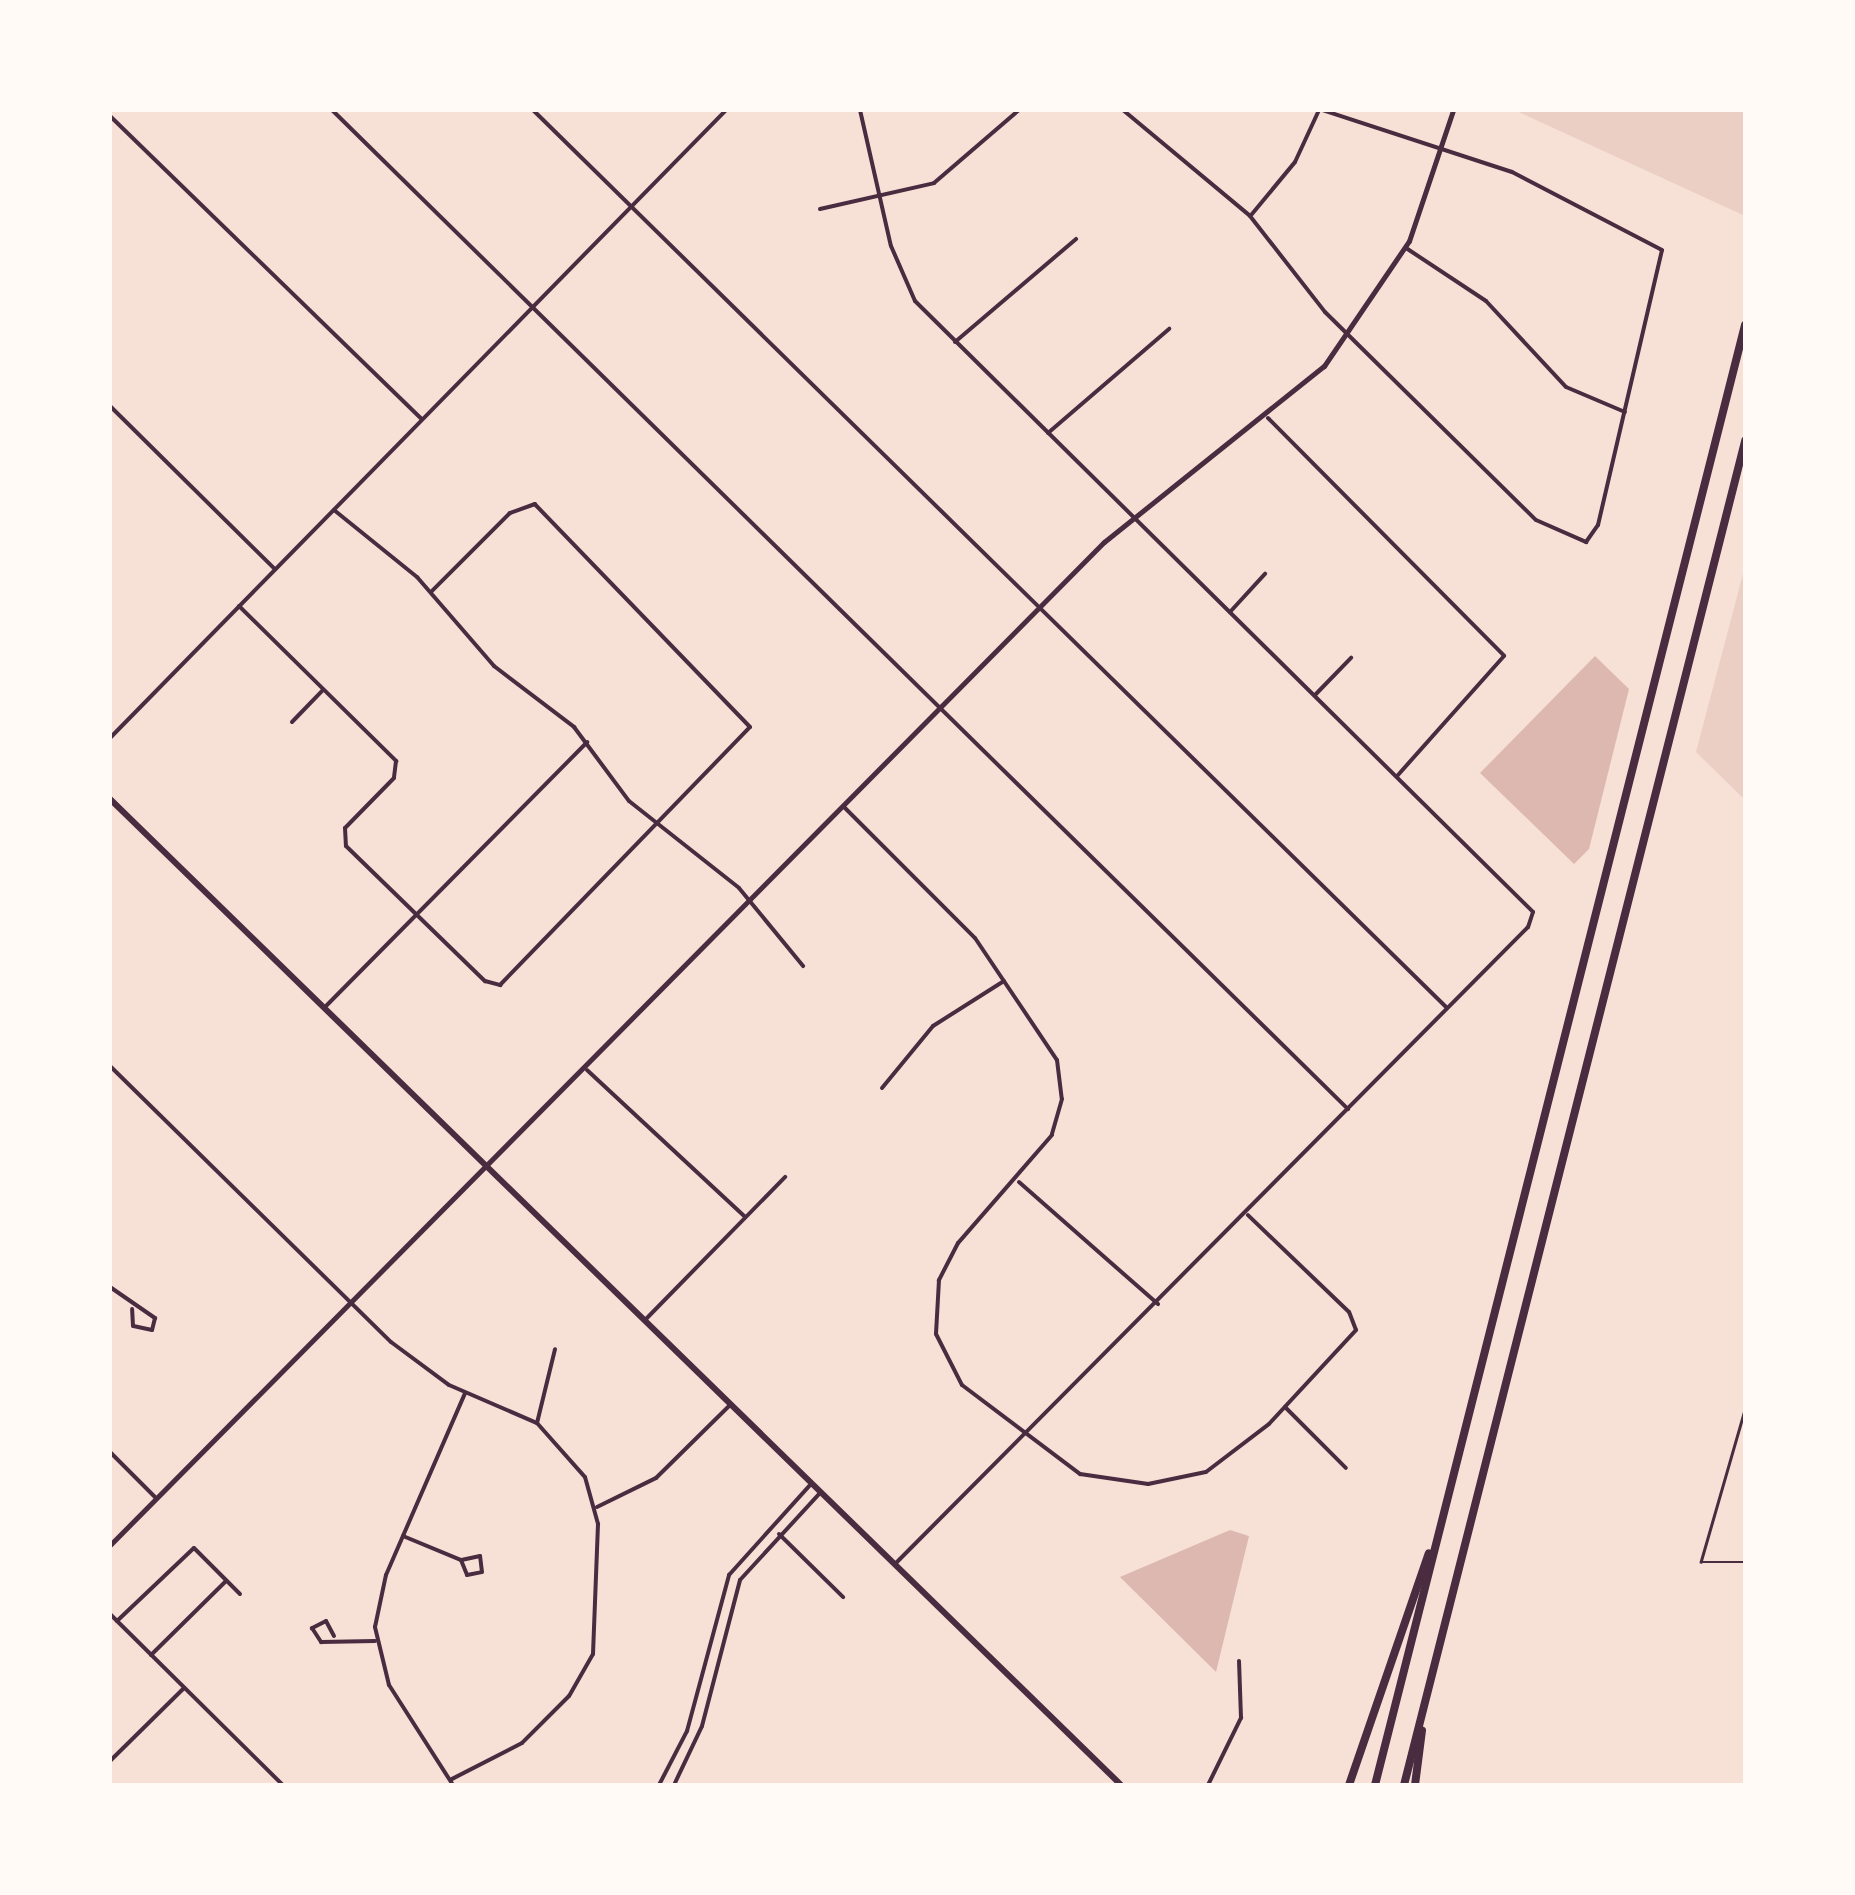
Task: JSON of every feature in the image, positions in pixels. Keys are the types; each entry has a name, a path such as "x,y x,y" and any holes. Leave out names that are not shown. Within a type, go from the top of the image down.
{"highway":[{"path":"1375,1785 1745,325"},
{"path":"1404,1785 1745,441"},
{"path":"1349,1785 1439,1531"},
{"path":"1414,1785 1422,1716"}],"main road":[{"path":"110,798 492,1166 1121,1785"}],"street":[{"path":"332,110 1348,1109"},
{"path":"534,110 1038,610 1447,1008"},
{"path":"110,738 726,110"},
{"path":"860,110 906,287 955,342 1396,776 1533,918 1025,1439 896,1563"},
{"path":"820,209 882,197 945,177 1019,110"},
{"path":"1123,110 1250,216 1350,336 1536,520 1578,542 1598,525 1662,250 1444,146 1321,110 1295,162 1250,216"},
{"path":"110,1545 492,1166 938,709 1134,516 1268,418 1350,336 1406,248 1444,146 1453,110"},
{"path":"110,116 422,420"},
{"path":"955,342 1076,239"},
{"path":"1406,248 1486,301 1566,388 1624,412"},
{"path":"1048,433 1169,329"},
{"path":"110,406 275,570"},
{"path":"1268,418 1504,656 1396,776"},
{"path":"239,606 398,767 343,840 485,982 500,984 658,826 750,726 682,648 527,502 431,592"},
{"path":"334,510 431,592 478,651 587,742 658,826 752,902 803,966"},
{"path":"1230,612 1266,574"},
{"path":"1315,696 1351,658"},
{"path":"292,722 323,690"},
{"path":"327,1005 587,742"},
{"path":"844,807 976,938 1050,1044 1062,1098 1052,1135 945,1263 934,1318 962,1385 1025,1439 1080,1474 1148,1484 1206,1472 1285,1407 1357,1324 1246,1213"},
{"path":"882,1088 933,1026 1004,980"},
{"path":"110,1066 352,1305 465,1393 537,1423 574,1461 597,1507 598,1623 584,1674 510,1753 452,1782 390,1685 376,1641 379,1598 465,1393"},
{"path":"587,1070 745,1217"},
{"path":"646,1319 785,1177"},
{"path":"1018,1180 1158,1304"},
{"path":"110,1287 132,1309 156,1318 152,1330 133,1326 132,1309"},
{"path":"537,1423 555,1349"},
{"path":"597,1507 656,1478 732,1403"},
{"path":"1285,1407 1346,1468"},
{"path":"110,1452 158,1499"},
{"path":"660,1785 687,1731 729,1576 813,1482"},
{"path":"674,1785 702,1726 735,1592 779,1534 822,1491"},
{"path":"779,1534 843,1597"},
{"path":"402,1536 461,1560 480,1556 482,1572 467,1575 461,1560"},
{"path":"117,1621 194,1548 240,1594"},
{"path":"151,1655 226,1580"},
{"path":"110,1614 283,1785"},
{"path":"334,1636 326,1621 312,1628 321,1642 334,1636 376,1641"},
{"path":"1208,1785 1241,1718 1239,1661"},
{"path":"110,1761 184,1688"}],"lane":[{"path":"1745,1410 1701,1562 1745,1562"}],"shaded area":[{"path":"1515,110 1745,110 1745,216 1521,113"},
{"path":"1745,566 1745,800 1696,752"},
{"path":"1595,656 1629,689 1589,849 1574,864 1480,773"},
{"path":"1230,1530 1249,1536 1216,1672 1120,1577"}]}
